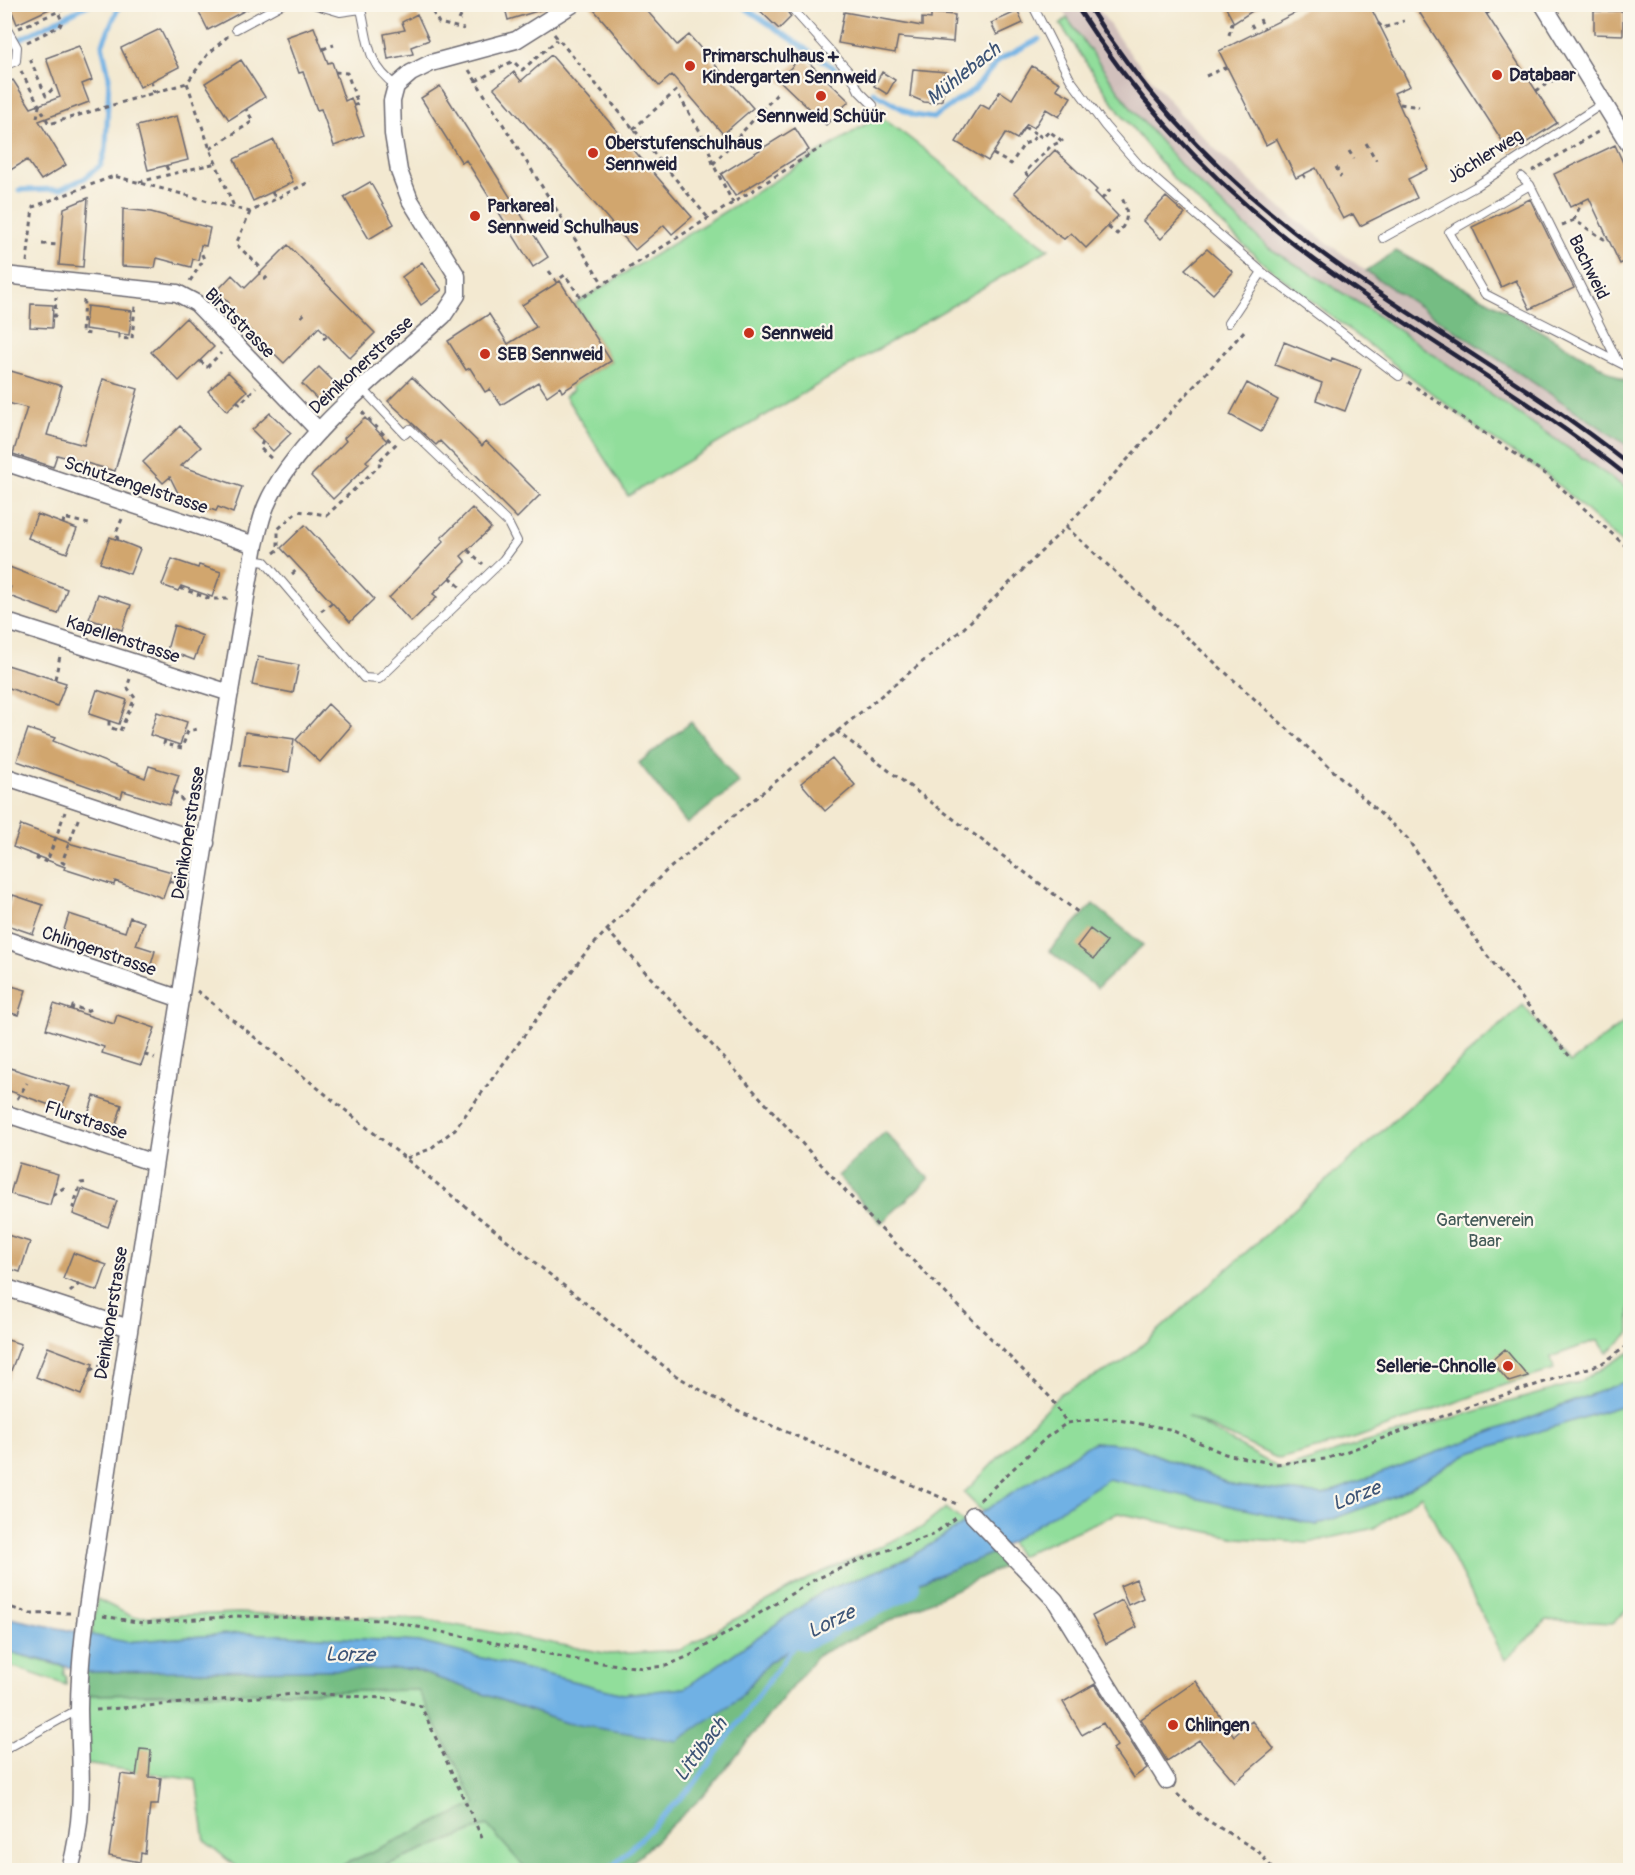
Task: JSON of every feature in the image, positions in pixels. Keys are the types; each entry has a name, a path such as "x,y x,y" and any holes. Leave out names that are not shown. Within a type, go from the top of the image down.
{"street":[{"path":"396,86 411,73 431,63 516,40 573,4"},
{"path":"1543,4 1630,146"},
{"name":"Deinikonerstrasse","path":"70,1870 79,1838 83,1794 79,1709 82,1619 230,693 266,506 289,466 319,431 443,315 457,296 457,276 410,200 399,171 392,101 396,86"},
{"name":"Birststrasse","path":"4,275 177,293 196,303 319,431"},
{"name":"Schutzengelstrasse","path":"4,462 257,556"},
{"name":"Kapellenstrasse","path":"4,621 230,693"},
{"path":"4,776 206,843"},
{"name":"Chlingenstrasse","path":"4,939 183,992"},
{"name":"Flurstrasse","path":"4,1113 154,1163"},
{"path":"4,1287 129,1328"},
{"path":"969,1512 1055,1600 1167,1780"}],"lane":[{"path":"236,29 282,4"},
{"path":"313,4 340,12 362,7 373,62 379,73 396,86"},
{"path":"788,4 850,73 859,91 873,105"},
{"path":"1032,4 1070,79 1105,126 1139,165 1262,273 1399,376"},
{"path":"4,24 12,34 17,46 16,61 4,66"},
{"name":"Jöchlerweg","path":"1383,238 1475,187 1605,102"},
{"name":"Bachweid","path":"1522,177 1530,185 1616,359"},
{"path":"1530,185 1449,232 1485,294 1630,368"},
{"path":"1228,324 1262,273"},
{"path":"257,556 364,678 379,679 503,560 517,541 508,523 410,429 405,434 357,395"},
{"path":"4,1750 79,1709"}],"path":[{"path":"12,34 76,4"},
{"path":"428,4 438,23 464,29"},
{"path":"1486,14 1501,4"},
{"path":"17,46 60,26 62,21 58,13"},
{"path":"459,20 462,14"},
{"path":"1260,19 1264,29"},
{"path":"1229,35 1233,20"},
{"path":"1378,23 1383,28 1404,21"},
{"path":"1251,24 1256,33"},
{"path":"549,27 557,40 709,219"},
{"path":"16,61 49,124 187,83 207,55 236,29"},
{"path":"476,81 513,61 522,70 557,40"},
{"path":"323,49 334,45"},
{"path":"28,54 46,96 56,86"},
{"path":"460,55 603,284"},
{"path":"1206,76 1227,67"},
{"path":"335,72 347,73 358,104 353,106"},
{"path":"1536,91 1555,79"},
{"path":"151,81 154,93"},
{"path":"187,83 210,149 235,209"},
{"path":"633,129 676,91 707,143 713,164 733,203"},
{"path":"713,164 777,94"},
{"path":"1400,104 1419,107"},
{"path":"37,118 39,105"},
{"path":"210,149 253,121 246,109"},
{"path":"1024,127 1043,138 1049,131 1062,141 1051,146 1024,172 1029,177"},
{"path":"1522,177 1602,130"},
{"path":"993,154 1011,164 1024,144 1032,141 1037,134"},
{"path":"1366,143 1376,160"},
{"path":"549,271 556,281 566,275 581,298 822,147"},
{"path":"1349,151 1354,159"},
{"path":"137,182 216,163"},
{"path":"166,166 170,174"},
{"path":"1336,166 1341,177"},
{"path":"1303,174 1306,179"},
{"path":"26,268 33,207 114,176 250,212 311,181"},
{"path":"1102,199 1112,188"},
{"path":"272,192 276,199"},
{"path":"1108,227 1117,234 1126,223 1127,208 1121,196"},
{"path":"1552,230 1574,220 1582,201"},
{"path":"250,212 236,244 259,266 260,275"},
{"path":"1574,220 1604,239 1607,237"},
{"path":"42,244 61,245"},
{"path":"196,272 204,259 200,250"},
{"path":"264,280 268,276"},
{"path":"84,284 82,333 92,334"},
{"path":"119,334 119,338 132,339 136,289"},
{"path":"53,316 56,311"},
{"path":"301,316 305,313"},
{"path":"407,1158 430,1149 454,1129 583,956 665,872 964,628 1066,527 1246,329"},
{"path":"323,339 327,336"},
{"path":"200,361 207,367 232,341"},
{"path":"237,401 240,404 266,375"},
{"path":"1399,376 1547,475 1630,550"},
{"path":"357,395 394,445"},
{"path":"257,556 278,550 278,529 298,511 327,515 380,465 378,462 405,434"},
{"path":"263,441 260,448 276,464"},
{"path":"118,540 116,533 124,512"},
{"path":"63,524 64,518 93,525"},
{"path":"1066,527 1407,838 1485,953 1571,1058"},
{"path":"468,550 473,554"},
{"path":"295,572 299,568"},
{"path":"450,577 454,582"},
{"path":"4,599 10,587 7,584"},
{"path":"180,588 210,599 237,599"},
{"path":"326,607 332,603"},
{"path":"109,643 110,626"},
{"path":"55,679 62,648"},
{"path":"109,721 109,728 120,731 135,698 127,687 132,671"},
{"path":"165,740 164,744 182,748 188,731 198,729"},
{"path":"836,731 1079,913"},
{"path":"174,791 183,801"},
{"path":"38,856 38,859 47,862 67,807"},
{"path":"65,864 62,862 81,812"},
{"path":"169,881 178,884 181,882"},
{"path":"607,930 872,1220 1050,1396 1067,1423"},
{"path":"183,992 210,999 675,1375 737,1412 969,1512"},
{"path":"72,1010 73,1006 86,1011 94,1008"},
{"path":"145,1055 154,1057"},
{"path":"116,1124 122,1133"},
{"path":"75,1208 73,1207 81,1183 88,1182"},
{"path":"53,1196 68,1185"},
{"path":"70,1292 79,1284"},
{"path":"4,1605 30,1614 143,1623 237,1616 384,1620 578,1660 643,1668 666,1666 691,1655 814,1580 859,1560 932,1535 952,1523 969,1512 1047,1437 1067,1423 1107,1418 1168,1429 1225,1454 1276,1464 1326,1459 1476,1404 1601,1364 1630,1344"},
{"path":"90,1370 107,1363"},
{"path":"79,1709 101,1710 309,1693 395,1699 421,1707 483,1840"},
{"path":"1167,1780 1180,1800 1202,1817 1258,1851 1274,1870"}],"shaded area":[{"path":"1062,5 1096,5 1124,46 1178,111 1221,155 1283,210 1366,271 1630,447 1630,491 1362,305 1269,248 1187,172 1131,108 1067,18"}],"green space":[{"path":"1067,18 1131,108 1187,172 1269,248 1362,305 1630,491 1630,550 1547,475 1482,432 1264,264 1175,180 1120,113 1060,24"},
{"name":"Sennweid","path":"879,116 923,148 1006,217 1049,249 628,496 565,396 573,390 571,386 611,361 575,304"},
{"path":"1396,251 1500,307 1630,384 1630,447 1366,271"},
{"path":"691,722 739,783 687,824 639,763"},
{"path":"1093,904 1143,945 1097,988 1049,951"},
{"name":"Gartenverein Baar","path":"1523,1005 1570,1063 1630,1018 1630,1333 1607,1353 1598,1340 1551,1357 1554,1370 1504,1385 1356,1438 1279,1459 1187,1416 1282,1470 1357,1445 1579,1382 1630,1352 1630,1380 1323,1495 1235,1486 1132,1445 1094,1442 984,1513 964,1493 1061,1393 1122,1363"},
{"path":"885,1132 929,1179 881,1223 838,1176"},
{"path":"1630,1403 1630,1606 1613,1623 1547,1620 1505,1660 1421,1495 1374,1528 1308,1543 1238,1538 1118,1513 1019,1556 1009,1541 1108,1478 1317,1525 1399,1494 1467,1454"},
{"path":"946,1508 966,1524 907,1559 822,1592 685,1688 623,1694 419,1642 241,1633 126,1642 91,1637 97,1599 133,1617 238,1613 423,1619 610,1654 680,1650 807,1579 921,1528"},
{"path":"993,1553 1009,1564 818,1655 703,1796 624,1870 527,1870 487,1825 374,1870 332,1870 476,1804 418,1690 88,1695 84,1672 412,1669 566,1723 738,1699 768,1663 852,1609"},
{"path":"4,1651 65,1667 63,1675 66,1675 66,1685 5,1664"},
{"path":"418,1690 476,1804 332,1870 240,1870 205,1841 196,1780 85,1764 88,1695"},
{"path":"488,1825 527,1870 374,1870"}],"water":[{"path":"1630,1380 1630,1403 1467,1454 1399,1494 1317,1525 1108,1479 993,1553 852,1609 768,1663 738,1699 677,1741 566,1723 412,1669 89,1672 5,1651 4,1617 126,1642 241,1633 419,1642 623,1694 685,1688 822,1592 907,1559 1094,1442 1131,1445 1235,1486 1323,1495"}],"building":[{"path":"9,4 60,4 17,24"},
{"path":"195,4 257,4 208,30"},
{"path":"504,4 546,4 547,8 508,20"},
{"name":"Primarschulhaus + Kindergarten Sennweid","path":"589,4 641,4 677,45 689,35 753,108 723,134 672,75 659,86"},
{"path":"753,4 782,4 791,17 779,29"},
{"path":"1224,4 1263,4 1234,23"},
{"path":"1313,4 1369,4 1410,86 1394,93 1428,169 1408,179 1417,198 1360,226 1353,214 1343,219 1316,168 1296,178 1277,139 1266,145 1219,51"},
{"path":"1414,4 1480,4 1557,123 1510,153"},
{"path":"1018,11 1023,23 997,35 991,23"},
{"path":"1594,11 1623,11 1623,35 1594,34"},
{"path":"844,12 922,26 922,18 931,19 931,13 955,15 953,42 898,37 895,53 838,43"},
{"path":"417,14 429,40 411,47 413,54 388,59 384,34 405,30 402,22"},
{"path":"314,27 328,63 332,62 345,101 351,98 364,135 334,146 321,109 317,110 303,72 299,73 286,37"},
{"path":"160,29 179,67 140,87 121,48"},
{"path":"79,46 92,80 82,84 89,102 39,121 66,165 41,180 27,160 4,174 4,86 13,80 31,108 60,97 46,58"},
{"name":"Oberstufenschulhaus Sennweid","path":"551,55 692,217 672,234 664,225 635,250 494,88 514,72 521,81"},
{"name":"Sennweid Schüür","path":"802,56 849,101 826,125 779,80"},
{"path":"241,60 265,97 229,120 205,83"},
{"path":"1032,66 1060,83 1056,89 1071,97 1059,117 1046,109 1034,128 1027,124 1017,139 1006,133 988,161 956,142 980,104 989,109 1000,91 1012,99"},
{"path":"913,69 946,72 942,100 933,103 924,102 910,96"},
{"path":"882,72 895,80 887,94 874,86"},
{"path":"440,86 548,257 533,267 466,160 462,163 421,98"},
{"path":"177,116 188,160 148,170 137,126"},
{"path":"795,128 809,150 735,196 721,174"},
{"path":"274,140 293,182 253,201 234,159"},
{"path":"1615,145 1630,178 1630,259 1620,264 1589,198 1570,207 1554,174"},
{"path":"1055,150 1097,190 1095,192 1118,216 1086,248 1071,233 1064,239 1055,233 1014,192"},
{"path":"370,182 394,224 369,239 344,197"},
{"path":"1166,197 1185,214 1161,239 1143,221"},
{"path":"88,198 83,267 59,265 64,208"},
{"path":"1530,199 1574,288 1530,309 1516,280 1501,287 1472,227"},
{"path":"123,209 151,212 210,228 206,246 201,245 198,260 193,259 191,267 157,258 155,268 122,266"},
{"path":"288,245 375,333 350,358 319,327 284,363 225,306 229,303 217,291 232,275 245,288"},
{"path":"1207,249 1233,272 1213,294 1185,269"},
{"path":"422,262 442,290 421,305 402,277"},
{"path":"560,281 611,361 562,392 560,387 547,396 538,382 501,405 490,389 485,392 470,368 466,370 448,341 489,314 508,344 536,327 522,305"},
{"path":"31,304 53,305 52,328 30,327"},
{"path":"87,306 132,311 129,335 85,329"},
{"path":"186,318 214,347 179,381 151,352"},
{"path":"1284,342 1331,361 1332,358 1361,369 1345,411 1316,400 1322,383 1275,365"},
{"path":"319,367 339,387 322,404 302,384"},
{"path":"4,369 62,386 47,435 84,445 103,379 138,389 115,471 57,455 53,467 13,454 27,408 4,402"},
{"path":"228,372 247,391 227,411 208,391"},
{"path":"412,377 482,446 486,441 540,495 517,518 440,441 436,445 388,401"},
{"path":"1247,383 1278,400 1261,432 1230,415"},
{"path":"270,413 291,433 273,451 252,430"},
{"path":"365,418 387,441 366,461 369,464 333,499 311,476"},
{"path":"180,426 201,447 181,466 242,487 233,513 218,507 216,511 181,499 170,477 163,483 143,462"},
{"path":"472,508 491,528 461,556 466,562 433,594 437,597 411,622 389,598 444,541 441,538"},
{"path":"37,514 77,529 67,553 28,538"},
{"path":"305,525 374,599 350,622 281,548"},
{"path":"110,537 140,549 130,574 100,563"},
{"path":"172,559 198,568 199,565 221,572 212,597 181,586 178,591 162,585"},
{"path":"4,565 67,589 58,614 4,594"},
{"path":"98,594 131,605 122,630 89,619"},
{"path":"174,625 203,636 194,660 167,650"},
{"path":"258,657 299,665 293,693 252,685"},
{"path":"4,664 66,683 57,706 4,686"},
{"path":"97,690 127,700 119,724 89,714"},
{"path":"328,704 351,726 320,762 296,740"},
{"path":"157,712 187,722 180,745 150,735"},
{"path":"28,729 55,738 53,741 145,778 149,766 179,775 169,805 123,791 121,798 17,761"},
{"path":"245,732 294,739 289,772 240,765"},
{"path":"832,758 855,785 825,811 801,783"},
{"path":"21,825 72,844 172,872 163,898 115,881 114,885 64,869 65,867 13,847"},
{"path":"13,895 43,905 33,934 4,924"},
{"path":"69,914 125,932 130,917 144,922 136,945 155,951 150,968 61,939"},
{"path":"1090,929 1107,942 1094,959 1077,946"},
{"path":"4,984 26,990 18,1015 4,1011"},
{"path":"54,1004 114,1024 117,1015 155,1028 141,1065 102,1053 104,1047 46,1029"},
{"path":"4,1066 70,1087 61,1109 4,1089"},
{"path":"94,1096 122,1105 113,1134 85,1124"},
{"path":"19,1163 58,1174 50,1205 10,1194"},
{"path":"82,1189 117,1201 108,1227 73,1214"},
{"path":"4,1234 30,1242 20,1272 4,1267"},
{"path":"73,1253 107,1265 98,1291 63,1279"},
{"path":"4,1339 21,1344 6,1384 4,1384"},
{"path":"48,1347 93,1364 81,1395 36,1377"},
{"name":"Sellerie-Chnolle","path":"1505,1349 1528,1376 1509,1382 1491,1361"},
{"path":"1136,1579 1143,1598 1128,1605 1120,1586"},
{"path":"1122,1600 1137,1627 1106,1644 1092,1616"},
{"path":"1196,1681 1234,1736 1252,1721 1274,1749 1235,1782 1199,1740 1167,1761 1141,1719"},
{"path":"1095,1684 1147,1768 1133,1778 1113,1749 1117,1746 1103,1723 1082,1735 1063,1702"},
{"path":"140,1749 151,1750 149,1777 161,1778 158,1805 150,1805 145,1854 141,1853 140,1862 109,1856 121,1774 136,1776"}],"waterway":[{"name":"Mühlebach","path":"4,47 90,4"},
{"path":"19,190 60,189 85,178 101,165 106,148 109,76 102,45 120,4"},
{"name":"Mühlebach","path":"739,4 837,70"},
{"name":"Mühlebach","path":"873,92 913,115 933,118 974,89 999,60 1039,39"},
{"name":"Lorze","path":"803,1634 904,1585"},
{"name":"Littibach","path":"609,1870 693,1786 796,1643"}],"railway":[{"path":"1075,4 1097,38 1145,101 1198,160 1256,214 1329,270 1546,416 1630,478"},
{"path":"1087,4 1131,68 1155,98 1207,155 1264,207 1335,263 1548,405 1630,465"}],"place":[{"name":"Primarschulhaus + Kindergarten Sennweid","path":"690,66"},
{"name":"Databaar","path":"1497,75"},
{"name":"Sennweid Schüür","path":"821,96"},
{"name":"Oberstufenschulhaus Sennweid","path":"593,153"},
{"name":"Parkareal Sennweid Schulhaus","path":"475,216"},
{"name":"Sennweid","path":"749,333"},
{"name":"SEB Sennweid","path":"485,354"},
{"name":"Sellerie-Chnolle","path":"1508,1366"},
{"name":"Chlingen","path":"1173,1725"}]}
